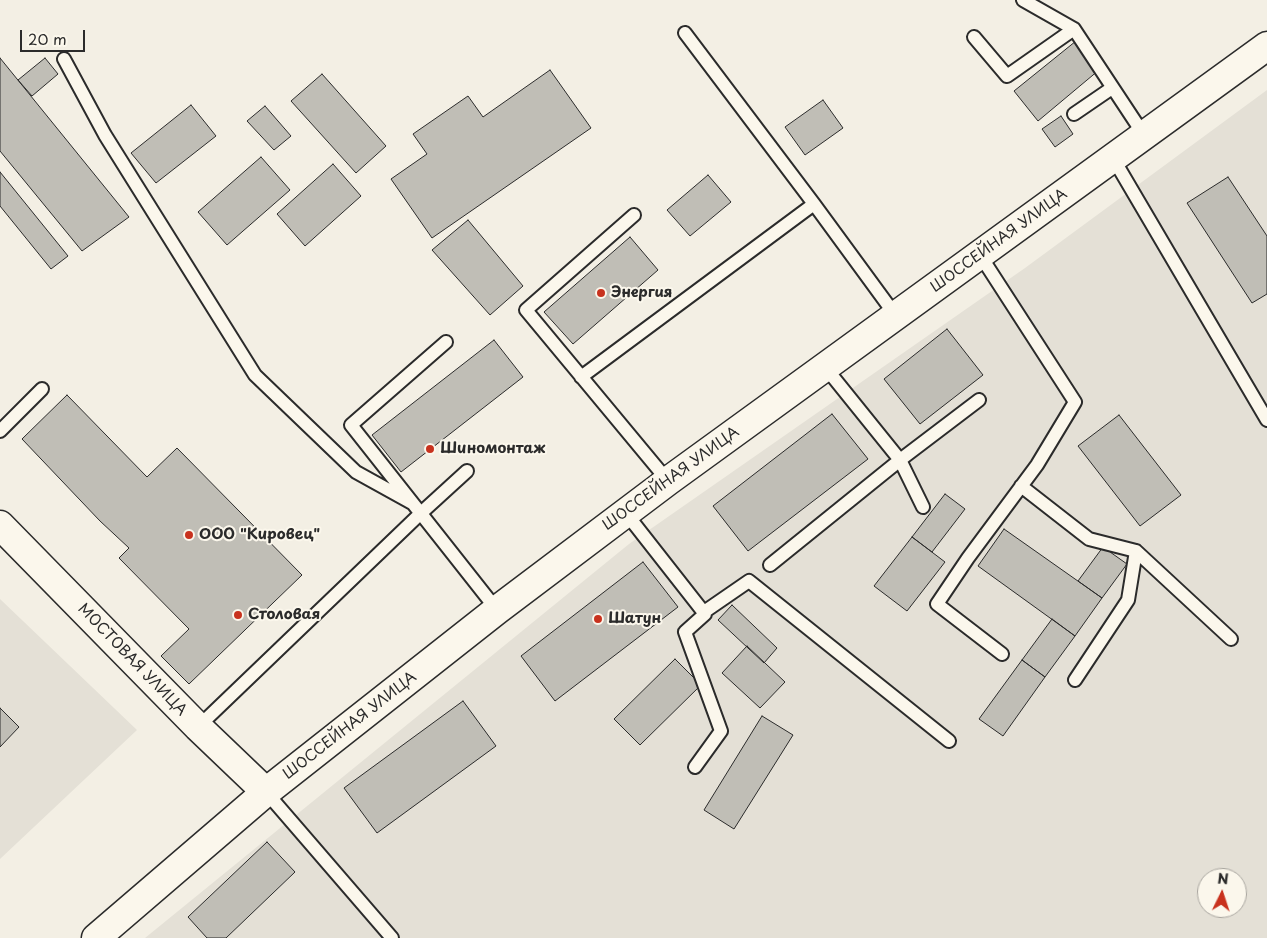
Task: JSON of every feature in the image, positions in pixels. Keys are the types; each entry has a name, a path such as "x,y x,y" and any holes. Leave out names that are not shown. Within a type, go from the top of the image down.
{"main road":[{"name":"ШОССЕЙНАЯ УЛИЦА","path":"96,938 266,792 625,512 1267,46"},
{"name":"МОСТОВАЯ УЛИЦА","path":"0,525 198,727 266,792"}],"lane":[{"path":"1023,0 1074,29 1144,135"},
{"path":"974,37 1007,76 1074,29"},
{"path":"684,33 814,204 896,316"},
{"path":"64,59 105,136 255,375 356,472 412,503"},
{"path":"1074,114 1112,88"},
{"path":"1113,158 1267,420"},
{"path":"581,378 814,204"},
{"path":"634,215 526,310 668,480"},
{"path":"980,255 1076,402 1037,465 968,558 937,604 1002,654"},
{"path":"446,342 350,425 497,610"},
{"path":"825,367 900,460 923,507"},
{"path":"0,431 42,389"},
{"path":"770,565 900,460 979,400"},
{"path":"198,727 467,471"},
{"path":"1021,486 1089,538 1136,551 1231,639"},
{"path":"625,512 706,614 685,632 722,731 695,767"},
{"path":"1076,680 1128,600 1136,551"},
{"path":"704,612 749,581 949,741"},
{"path":"266,792 392,938"}],"shaded area":[{"path":"1267,90 1267,938 145,938 629,544 1025,268"},
{"path":"0,599 137,730 0,859"}],"building":[{"path":"1076,41 1099,70 1038,121 1014,91"},
{"path":"0,58 129,217 82,251 0,151"},
{"path":"45,58 58,74 32,96 18,80"},
{"path":"550,70 591,128 432,238 391,179 427,154 413,134 468,96 483,117"},
{"path":"322,74 386,146 356,173 291,101"},
{"path":"823,100 843,128 805,155 785,127"},
{"path":"191,105 216,136 156,183 131,153"},
{"path":"265,106 291,136 274,150 247,121"},
{"path":"1061,116 1073,134 1055,147 1042,129"},
{"path":"261,157 290,190 227,245 198,212"},
{"path":"333,164 361,196 305,246 277,214"},
{"path":"0,172 68,256 51,269 0,206"},
{"path":"708,175 731,202 690,236 667,210"},
{"path":"1228,177 1267,236 1267,294 1252,303 1187,203"},
{"path":"468,220 523,286 490,315 432,250"},
{"path":"630,237 658,270 573,344 544,312"},
{"path":"947,329 983,375 920,424 884,379"},
{"path":"494,340 523,377 401,472 372,435"},
{"name":"ООО \"Кировец\"","path":"67,395 147,477 177,448 302,575 189,684 161,656 189,629 119,558 129,548 100,521 22,439"},
{"path":"832,414 868,459 748,551 713,506"},
{"path":"1119,415 1181,495 1140,526 1078,446"},
{"path":"945,494 965,509 932,552 912,537"},
{"path":"1004,529 1102,598 1075,636 978,566"},
{"path":"912,537 945,562 907,611 874,586"},
{"path":"1103,547 1127,564 1102,598 1078,581"},
{"path":"643,562 678,607 555,701 521,656"},
{"path":"732,605 777,648 764,663 718,620"},
{"path":"1052,619 1075,636 1045,677 1022,660"},
{"path":"747,646 785,682 760,708 722,673"},
{"path":"675,659 701,685 640,745 614,719"},
{"path":"1022,660 1045,677 1003,736 979,719"},
{"path":"463,701 496,746 377,833 344,788"},
{"path":"0,708 19,727 0,747"},
{"path":"762,716 793,735 734,829 704,810"},
{"path":"267,842 295,872 226,938 207,938 188,917"}],"place":[{"name":"Энергия","path":"601,293"},
{"name":"Шиномонтаж","path":"430,449"},
{"name":"ООО \"Кировец\"","path":"189,535"},
{"name":"Столовая","path":"238,615"},
{"name":"Шатун","path":"598,619"}]}
